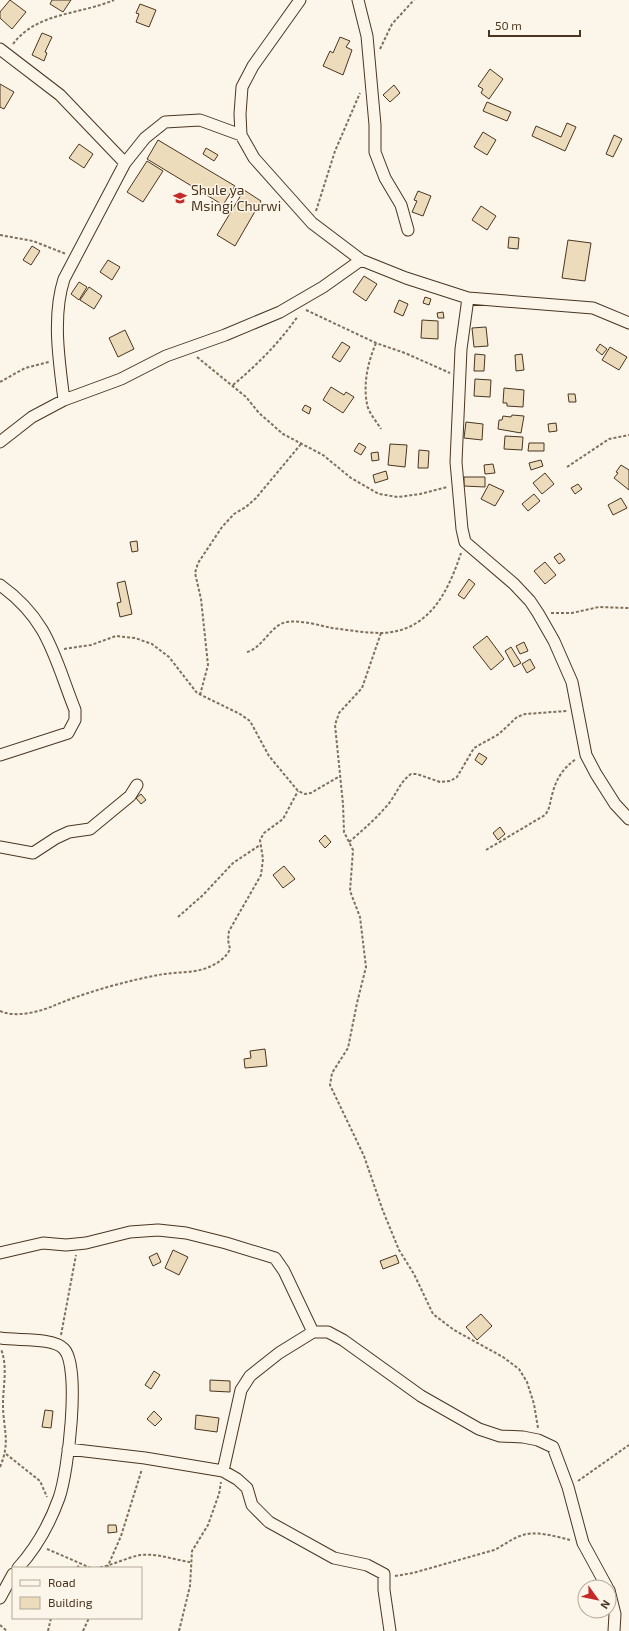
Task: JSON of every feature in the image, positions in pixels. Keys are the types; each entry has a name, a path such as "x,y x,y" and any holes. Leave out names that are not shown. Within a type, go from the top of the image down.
{"street":[{"path":"300,0 267,45 242,87 240,114 241,135 254,158 312,223 361,260 406,278 468,298 593,308 629,323"},
{"path":"358,0 366,36 375,125 375,152 385,178 401,205 408,230"},
{"path":"3,52 60,95 125,163"},
{"path":"64,400 59,359 58,304 60,291 64,279 125,163 145,138 165,122 200,120 241,135"},
{"path":"0,442 32,417 64,400 121,379 166,356 225,335 298,306 361,260"},
{"path":"468,298 461,349 456,462 457,484 465,542 514,584 530,601 538,613 554,641 572,682 586,755 615,804 629,819"},
{"path":"0,585 19,599 42,628 52,649 75,710 75,720 68,733 0,755"},
{"path":"0,847 33,853 56,838 69,832 90,829 130,796 137,785"},
{"path":"0,1253 43,1243 77,1244 130,1232 158,1230 186,1233 269,1255 275,1258 284,1271 313,1332"},
{"path":"223,1471 241,1390 250,1376 279,1353 313,1332 328,1332 343,1340 421,1396 479,1429 500,1436 523,1437 538,1440 546,1442 553,1447 568,1487 583,1543 603,1579"},
{"path":"0,1338 47,1341 59,1344 71,1360 73,1402 68,1449 60,1496 37,1545 19,1567"},
{"path":"68,1449 145,1458 223,1471 237,1479 247,1488 252,1505 269,1522 334,1558 367,1565 384,1574 384,1590 390,1631"},
{"path":"0,1598 12,1576"},
{"path":"614,1631 615,1619"}],"path":[{"path":"3,52 20,34 32,26 114,0"},
{"path":"379,52 392,24 414,0"},
{"path":"312,223 335,151 369,74"},
{"path":"0,235 33,241 75,258"},
{"path":"233,386 260,363 274,348 298,306 376,343 404,353 460,378"},
{"path":"376,343 368,362 366,383 367,406 381,429"},
{"path":"186,349 233,386 283,434 323,455 351,478 379,494 398,497 420,494 457,484"},
{"path":"0,382 24,368 59,359"},
{"path":"567,467 609,439 629,435"},
{"path":"200,695 208,664 201,599 195,573 198,563 222,527 234,514 246,508 256,498 301,444"},
{"path":"247,652 255,650 271,632 286,622 301,622 333,628 381,633 400,629 418,622 431,612 446,590 465,542"},
{"path":"538,613 572,613 599,607 629,608"},
{"path":"381,633 362,688 339,713 335,725 343,804 344,832 353,850 350,891 360,917 366,967 356,1003 348,1048 332,1073 330,1085 364,1156 383,1211 399,1250 414,1274 433,1314 454,1330 503,1357 519,1369 527,1382 534,1404 538,1440"},
{"path":"52,649 91,645 116,636 135,638 152,644 169,657 197,693 240,714 250,721 268,756 298,791 306,794 310,793 340,776"},
{"path":"349,842 377,817 391,800 404,779 411,774 417,774 440,782 450,782 457,777 474,748 499,734 517,717 525,714 578,709"},
{"path":"486,850 544,815 549,807 560,773 566,766 586,755"},
{"path":"0,1011 4,1013 26,1013 45,1010 60,1003 124,984 209,967 223,958 230,950 228,940 229,931 261,875 263,859 260,840 264,833 283,819 298,791"},
{"path":"178,917 203,895 233,863 260,845"},
{"path":"59,1344 77,1244"},
{"path":"0,1348 5,1361 3,1405 7,1429 6,1454 0,1467"},
{"path":"568,1487 613,1458 629,1445"},
{"path":"6,1454 40,1481 53,1511"},
{"path":"108,1565 121,1536 145,1458"},
{"path":"179,1631 190,1586 190,1562 192,1551 208,1525 219,1494 223,1471"},
{"path":"384,1574 399,1576 413,1573 494,1550 506,1545 519,1536 532,1533 550,1535 583,1543"},
{"path":"37,1545 88,1567"},
{"path":"99,1567 122,1559 142,1555 160,1556 190,1562"},
{"path":"48,1631 52,1619"},
{"path":"83,1631 89,1619"},
{"path":"0,1625 7,1631"}],"building":[{"path":"10,0 26,12 12,29 0,18 0,12"},
{"path":"52,0 71,0 63,12 50,4"},
{"path":"140,4 156,10 149,27 136,22 139,14 136,13"},
{"path":"42,33 52,37 45,52 47,53 44,61 32,55"},
{"path":"340,37 350,41 346,47 352,50 343,75 323,66 330,51 333,53"},
{"path":"490,69 503,79 489,99 481,93 483,89 478,86"},
{"path":"0,84 14,92 4,109 0,107"},
{"path":"394,85 400,93 390,102 383,95"},
{"path":"487,102 511,112 507,121 483,111"},
{"path":"567,123 576,127 565,151 532,136 536,126 561,137"},
{"path":"483,132 496,140 487,155 474,147"},
{"path":"614,135 622,139 613,157 606,154"},
{"path":"158,140 235,186 223,205 147,159"},
{"path":"79,144 93,154 84,168 69,158"},
{"path":"206,148 218,155 214,161 203,154"},
{"path":"147,161 163,171 143,202 127,192"},
{"path":"244,190 261,201 235,246 217,235"},
{"path":"418,191 431,196 423,216 412,212 417,201 414,200"},
{"path":"481,206 496,216 487,230 472,220"},
{"path":"509,237 519,238 518,249 508,248"},
{"path":"568,240 591,243 585,281 562,278"},
{"path":"32,246 40,251 31,265 23,260"},
{"path":"108,260 120,267 112,280 100,272"},
{"path":"364,276 377,284 366,301 353,292"},
{"path":"79,282 87,287 79,300 71,294"},
{"path":"89,287 102,296 94,309 80,300"},
{"path":"425,297 431,299 429,305 423,303"},
{"path":"399,300 408,304 403,316 394,312"},
{"path":"443,312 444,318 438,318 437,313"},
{"path":"422,320 438,321 438,339 421,338"},
{"path":"486,327 488,346 474,347 472,328"},
{"path":"125,330 134,349 118,357 109,338"},
{"path":"342,342 350,347 340,362 332,357"},
{"path":"600,344 607,349 602,355 596,350"},
{"path":"610,347 627,357 619,370 602,360"},
{"path":"475,354 485,355 484,371 474,371"},
{"path":"522,354 524,370 516,371 515,355"},
{"path":"475,379 491,380 490,397 474,396"},
{"path":"331,387 344,395 346,392 354,397 343,413 323,400"},
{"path":"504,388 524,390 523,407 507,406 507,403 503,403"},
{"path":"568,394 575,394 576,402 569,402"},
{"path":"305,405 311,408 309,414 302,410"},
{"path":"512,415 524,416 521,433 498,429 499,420 502,420 503,416 511,417"},
{"path":"466,422 483,424 482,440 464,438"},
{"path":"556,423 557,431 549,432 548,424"},
{"path":"505,436 523,437 522,450 504,449"},
{"path":"359,443 366,447 361,455 354,451"},
{"path":"529,443 544,443 544,451 528,451"},
{"path":"390,444 407,445 405,467 388,465"},
{"path":"419,450 429,451 428,468 418,468"},
{"path":"378,452 379,460 372,461 371,453"},
{"path":"541,460 543,466 531,470 529,463"},
{"path":"493,464 495,473 485,474 484,465"},
{"path":"621,465 629,470 629,490 614,478"},
{"path":"386,471 388,479 375,483 373,475"},
{"path":"545,473 554,484 542,494 533,483"},
{"path":"464,477 485,477 485,487 464,486"},
{"path":"489,484 504,491 495,506 481,499"},
{"path":"578,484 582,489 575,494 571,488"},
{"path":"534,494 540,501 528,511 522,504"},
{"path":"621,498 627,508 613,515 608,505"},
{"path":"137,541 138,551 132,552 130,542"},
{"path":"560,553 565,560 559,564 554,557"},
{"path":"545,562 556,575 545,584 534,571"},
{"path":"469,579 475,584 464,599 458,595"},
{"path":"125,581 132,614 120,617 117,603 121,602 117,583"},
{"path":"487,636 504,659 491,670 473,647"},
{"path":"524,642 528,651 520,654 516,646"},
{"path":"511,647 521,663 514,667 505,651"},
{"path":"530,659 535,668 527,673 522,664"},
{"path":"479,753 487,758 482,765 475,760"},
{"path":"141,794 146,800 141,804 136,798"},
{"path":"500,827 505,834 498,840 493,833"},
{"path":"325,835 331,842 325,848 319,841"},
{"path":"284,866 295,879 283,888 273,875"},
{"path":"265,1049 267,1066 245,1068 244,1059 251,1058 250,1051"},
{"path":"173,1250 188,1257 179,1275 165,1268"},
{"path":"157,1253 161,1262 153,1266 149,1257"},
{"path":"396,1255 399,1263 383,1269 380,1261"},
{"path":"481,1314 492,1326 477,1340 466,1327"},
{"path":"154,1371 160,1375 151,1389 145,1385"},
{"path":"210,1380 230,1381 230,1392 210,1391"},
{"path":"45,1410 53,1411 51,1428 42,1427"},
{"path":"154,1411 162,1419 155,1426 147,1419"},
{"path":"196,1415 219,1418 217,1432 195,1429"},
{"path":"108,1525 116,1525 117,1532 108,1533"}],"place":[{"name":"Shule ya Msingi Churwi","path":"180,198"}]}
